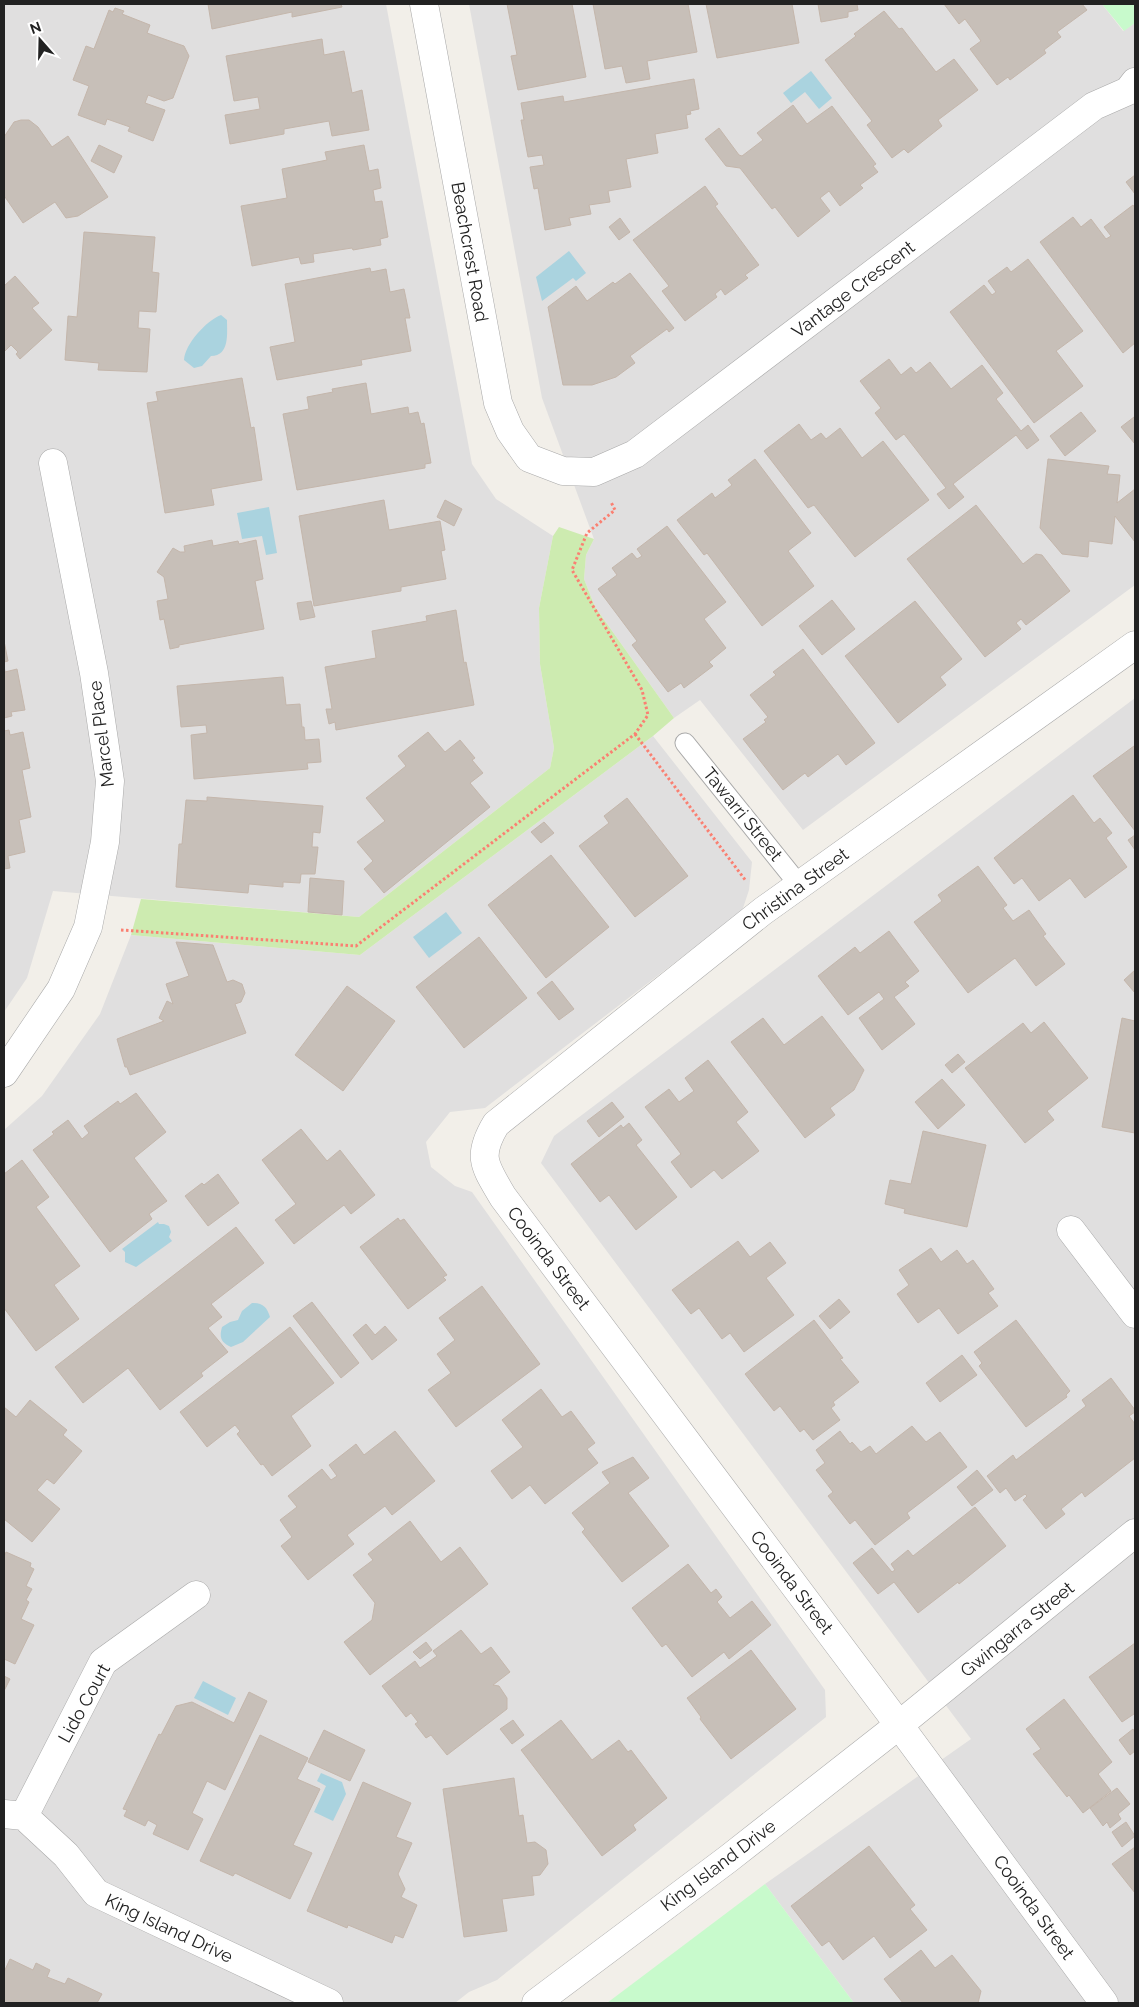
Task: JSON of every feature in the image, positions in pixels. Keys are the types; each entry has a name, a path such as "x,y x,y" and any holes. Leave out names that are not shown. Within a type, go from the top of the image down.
{"street":[{"name":"Beachcrest Road","path":"424,4 498,403 510,431 529,458 562,471"},
{"name":"Vantage Crescent","path":"562,471 594,472 636,454 1094,106 1128,90 1135,82"},
{"name":"Marcel Place","path":"4,1073 61,989 88,927 105,842 110,781 94,673 53,463"},
{"name":"Christina Street","path":"483,1159 487,1139 496,1124 763,910 800,886 1135,645"},
{"name":"Cooinda Street","path":"483,1159 503,1197 900,1724 1104,2003"},
{"path":"1071,1230 1135,1314"},
{"name":"Gwingarra Street","path":"900,1724 1135,1533"},
{"name":"Lido Court","path":"14,1815 103,1662 196,1595"},
{"name":"King Island Drive","path":"536,2003 728,1859 900,1724"},
{"name":"King Island Drive","path":"14,1815 66,1855 96,1893 329,2003"}],"lane":[{"name":"Tawarri Street","path":"685,743 800,886"}],"path":[{"path":"88,927 356,946 635,734 648,715 642,690 572,570 587,532 615,510 594,472"},
{"path":"635,734 746,881 763,910"}],"shaded area":[{"path":"4,4 386,4 472,464 496,499 553,536 539,608 540,664 554,748 550,768 359,917 53,891 27,978 4,1012"},
{"path":"469,4 1102,4 1123,31 1135,23 1135,585 803,830 700,700 674,718 595,607 584,579 586,555 594,539 542,398"},
{"path":"1135,698 1135,2003 854,2003 765,1884 971,1739 541,1163 554,1136"},
{"path":"653,736 752,862 749,890 742,911 485,1108 450,1112 426,1142 431,1167 455,1186 472,1192 825,1690 826,1717 497,1980 469,1992 455,2003 4,2003 4,1130 42,1096 100,1014 131,935 360,955"}],"green space":[{"path":"1102,4 1135,4 1135,23 1124,31"},
{"path":"559,527 594,539 586,555 584,579 595,607 674,718 653,736 360,955 131,935 141,899 359,917 550,768 554,748 540,664 539,608 553,536"},
{"path":"765,1884 854,2003 607,2003"}],"water":[{"path":"811,71 832,98 819,109 805,92 791,103 783,93"},
{"path":"569,251 586,273 576,281 573,278 542,301 536,277"},
{"path":"221,315 227,320 227,337 222,352 211,356 202,366 194,368 184,360 188,347 209,322"},
{"path":"269,507 277,553 266,555 262,536 242,539 237,513"},
{"path":"446,912 462,933 429,958 413,937"},
{"path":"158,1222 159,1224 169,1226 171,1232 169,1237 172,1241 136,1267 125,1262 125,1252 122,1249"},
{"path":"252,1303 264,1306 270,1317 243,1342 231,1347 222,1339 222,1327 238,1320 242,1311"},
{"path":"203,1681 236,1698 228,1715 194,1698"},
{"path":"321,1773 342,1782 346,1794 333,1821 314,1812 326,1786 317,1781"}],"building":[{"path":"208,4 341,4 342,7 292,17 292,12 212,29"},
{"path":"507,4 572,4 586,77 518,90 511,56 517,55"},
{"path":"593,4 688,4 697,52 647,61 650,79 626,83 622,66 605,69"},
{"path":"706,4 792,4 799,43 717,58"},
{"path":"818,4 857,4 858,10 848,12 848,17 821,22"},
{"path":"944,4 1082,4 1087,10 1057,32 1061,37 1044,50 1046,53 1010,80 1008,77 997,85 970,49 981,41 965,19 959,24"},
{"path":"115,8 124,11 122,14 150,25 147,33 184,46 189,56 173,98 164,101 148,95 145,103 165,110 153,141 128,131 130,127 107,119 105,125 78,115 89,86 73,80 86,46 94,49 109,10 113,12"},
{"path":"884,11 899,29 902,28 936,72 954,59 978,90 938,120 942,126 908,153 904,149 892,158 867,125 872,121 825,60"},
{"path":"322,39 324,55 344,51 352,93 362,90 369,130 332,136 329,121 284,129 284,134 230,144 225,115 260,109 258,97 234,101 226,56"},
{"path":"694,79 699,109 690,111 691,114 686,115 688,128 655,134 658,153 626,159 631,187 608,191 610,202 589,205 591,214 569,218 571,225 545,230 538,188 534,189 530,167 544,165 542,155 528,157 521,120 524,120 521,103 563,96 564,102"},
{"path":"793,105 807,124 832,106 876,164 873,166 878,172 860,185 863,188 840,206 829,191 820,198 830,211 798,237 775,207 772,209 740,168 726,166 705,139 719,128 739,155 742,156 763,140 757,133"},
{"path":"29,120 38,127 52,147 68,136 108,197 78,216 66,218 55,202 23,223 4,198 4,137 14,122"},
{"path":"99,145 122,156 114,173 91,161"},
{"path":"364,145 369,171 378,169 381,188 373,190 375,202 382,201 388,237 380,239 381,245 313,254 314,262 301,264 299,257 252,266 241,206 287,198 282,169 327,160 325,152"},
{"path":"1135,175 1135,194 1126,182"},
{"path":"705,186 718,204 715,206 759,265 745,275 748,278 725,295 721,289 715,294 717,297 685,321 662,291 669,286 633,240"},
{"path":"1133,205 1135,208 1135,343 1123,353 1040,242 1073,217 1081,227 1091,219 1106,239 1111,236 1104,227"},
{"path":"620,218 630,232 619,240 609,227"},
{"path":"84,232 155,237 152,272 159,273 156,312 139,311 138,328 150,329 147,372 98,370 99,363 65,360 68,316 77,317"},
{"path":"1028,259 1083,331 1056,351 1083,386 1034,423 950,312 984,285 992,295 996,292 988,281 1007,267 1011,272"},
{"path":"370,268 371,272 386,269 390,292 404,289 410,318 405,318 411,351 361,360 362,365 277,380 270,347 295,342 285,284"},
{"path":"630,273 674,328 669,332 667,329 630,356 635,363 616,377 592,385 563,385 548,307 576,286 587,301 613,282 615,284"},
{"path":"15,276 39,303 32,308 52,330 20,359 16,354 18,352 11,345 4,352 4,286"},
{"path":"889,359 901,375 911,367 916,373 930,362 951,389 982,365 1003,393 996,399 1021,431 1028,425 1039,440 1027,449 1016,435 953,484 964,497 949,509 937,494 946,488 904,434 896,440 875,413 881,408 860,381"},
{"path":"242,378 251,428 254,427 262,480 211,489 214,505 165,513 147,403 158,401 156,392"},
{"path":"366,383 371,414 408,407 409,414 418,412 421,424 424,423 431,463 425,464 425,468 297,490 283,414 309,409 307,397 333,392 332,389"},
{"path":"1081,412 1096,431 1065,456 1050,436"},
{"path":"1135,417 1135,444 1121,427"},
{"path":"799,424 811,440 821,433 826,439 840,428 862,458 883,441 929,500 855,557 814,505 808,508 764,451"},
{"path":"755,459 811,533 788,551 814,586 762,626 707,553 704,555 677,520 712,493 715,498 732,485 728,480"},
{"path":"1048,459 1109,466 1107,474 1120,475 1117,503 1135,489 1135,542 1115,516 1112,544 1089,541 1088,557 1062,554 1040,528"},
{"path":"384,500 389,530 440,521 445,550 441,551 446,579 401,587 401,591 314,606 299,516"},
{"path":"445,500 462,509 454,526 437,517"},
{"path":"976,505 1023,564 1036,554 1042,555 1070,591 1026,625 1021,619 1016,623 1021,629 985,657 907,559"},
{"path":"667,526 726,602 704,619 726,648 709,662 713,666 684,688 681,683 668,692 632,645 637,641 598,589 617,575 612,568 632,553 637,559 642,556 637,549"},
{"path":"212,540 213,546 238,541 239,544 256,540 263,579 255,581 264,629 179,645 179,647 170,649 164,619 160,620 157,601 168,599 164,577 157,572 173,548 180,552 185,552 184,546"},
{"path":"832,600 855,629 822,655 799,626"},
{"path":"311,601 315,617 300,620 297,603"},
{"path":"915,601 962,659 940,677 946,685 898,723 845,656"},
{"path":"456,610 464,663 466,662 474,705 336,730 335,722 329,724 326,709 332,709 325,667 376,658 372,631 427,621 426,616"},
{"path":"4,641 8,661 4,662"},
{"path":"803,649 875,743 846,765 838,754 808,777 805,773 783,790 743,739 766,722 764,720 768,717 750,695 776,675 773,672"},
{"path":"4,665 5,672 17,669 25,710 11,712 12,716 4,718"},
{"path":"283,677 286,705 300,704 305,740 319,739 321,762 307,763 308,769 194,779 191,735 207,733 206,725 181,727 177,686"},
{"path":"9,730 10,735 23,732 30,768 22,770 31,817 19,820 25,852 8,856 10,868 4,869 4,731"},
{"path":"428,732 445,752 460,740 475,758 472,760 483,773 470,783 490,807 384,893 364,869 373,861 357,842 385,821 366,798 406,766 398,756"},
{"path":"1135,747 1135,831 1093,776"},
{"path":"1073,795 1094,823 1100,818 1112,833 1106,838 1127,867 1085,898 1070,878 1039,901 1022,878 1014,884 994,858"},
{"path":"207,797 323,806 320,833 313,832 312,847 318,847 315,874 301,874 300,883 283,882 283,887 249,884 248,893 176,887 179,844 182,844 186,800 207,801"},
{"path":"627,798 688,876 635,917 579,846 609,823 604,816"},
{"path":"544,822 554,833 541,843 531,832"},
{"path":"1135,835 1135,850 1128,840"},
{"path":"551,855 609,927 546,978 488,905"},
{"path":"978,866 1007,905 1003,908 1013,921 1029,910 1046,934 1043,936 1065,964 1036,986 1015,958 968,993 914,922 942,901 938,895"},
{"path":"310,878 344,881 342,915 308,912"},
{"path":"889,931 919,971 905,982 909,986 894,997 915,1024 882,1050 859,1018 884,999 879,992 848,1015 818,976 855,947 860,953"},
{"path":"479,937 527,998 464,1048 416,987"},
{"path":"176,942 213,945 227,982 233,980 242,984 245,993 241,1002 235,1004 246,1033 130,1075 127,1067 125,1067 117,1039 164,1021 159,1018 167,1001 173,1004 166,984 189,976"},
{"path":"1135,970 1135,993 1124,980"},
{"path":"552,981 574,1009 559,1020 537,993"},
{"path":"347,986 395,1021 343,1091 295,1055"},
{"path":"822,1016 864,1070 854,1090 830,1108 835,1115 805,1138 731,1042 763,1018 784,1045"},
{"path":"1122,1018 1135,1021 1135,1133 1102,1127"},
{"path":"1044,1022 1088,1078 1047,1111 1054,1120 1025,1143 965,1068 1023,1023 1031,1033"},
{"path":"958,1054 965,1062 952,1073 945,1065"},
{"path":"708,1060 748,1112 736,1122 759,1151 722,1179 714,1170 691,1188 671,1162 681,1154 645,1107 669,1089 679,1102 694,1091 685,1078"},
{"path":"942,1079 965,1105 938,1129 915,1102"},
{"path":"136,1093 166,1132 134,1158 167,1201 149,1214 152,1219 110,1252 33,1150 54,1134 52,1132 68,1120 82,1139 89,1133 84,1126 118,1101 120,1104"},
{"path":"612,1102 624,1117 599,1137 587,1121"},
{"path":"629,1123 642,1140 636,1145 677,1197 636,1230 609,1195 600,1202 571,1164 621,1125 623,1128"},
{"path":"301,1129 327,1161 340,1150 375,1195 351,1214 344,1205 294,1244 275,1220 296,1204 262,1160"},
{"path":"923,1131 986,1145 967,1227 904,1213 905,1209 885,1204 890,1180 911,1184"},
{"path":"22,1160 49,1197 36,1207 80,1266 54,1285 79,1319 36,1351 4,1308 4,1174"},
{"path":"218,1174 239,1203 208,1226 185,1196"},
{"path":"398,1218 400,1221 404,1219 447,1275 443,1277 446,1280 408,1309 360,1247"},
{"path":"236,1227 264,1263 211,1304 222,1317 208,1328 228,1352 201,1373 203,1376 160,1410 128,1368 83,1403 55,1367"},
{"path":"738,1241 750,1257 770,1242 786,1263 766,1278 794,1315 744,1352 730,1333 722,1339 699,1308 691,1314 672,1290"},
{"path":"931,1248 941,1262 957,1250 967,1264 973,1260 994,1289 988,1293 998,1306 958,1334 939,1308 918,1323 897,1294 909,1285 899,1270"},
{"path":"482,1286 540,1364 456,1427 428,1390 451,1373 437,1354 455,1340 439,1318"},
{"path":"839,1299 850,1312 830,1329 819,1316"},
{"path":"312,1302 359,1363 341,1378 293,1316"},
{"path":"814,1320 843,1358 840,1359 859,1382 833,1402 835,1405 831,1408 840,1420 813,1440 804,1429 800,1432 780,1406 774,1411 745,1374"},
{"path":"1016,1320 1070,1391 1066,1395 1067,1397 1026,1427 979,1366 982,1363 974,1352"},
{"path":"366,1324 375,1335 385,1326 397,1340 372,1360 353,1335"},
{"path":"290,1327 334,1383 291,1416 311,1446 272,1476 237,1434 240,1431 235,1425 207,1447 180,1412"},
{"path":"962,1355 977,1375 940,1402 926,1383"},
{"path":"1111,1378 1135,1410 1129,1416 1135,1424 1135,1458 1085,1497 1082,1492 1061,1509 1065,1514 1046,1529 1023,1500 1027,1496 1025,1494 1015,1501 1006,1488 1000,1493 987,1476 1013,1455 1016,1460 1086,1406 1082,1400"},
{"path":"541,1389 562,1417 571,1411 595,1443 587,1449 598,1463 545,1504 530,1485 512,1499 491,1471 523,1447 502,1420"},
{"path":"30,1400 67,1430 63,1435 82,1451 54,1484 47,1479 37,1490 60,1509 32,1542 4,1519 4,1407 16,1417"},
{"path":"912,1426 926,1442 940,1432 967,1467 907,1513 910,1518 875,1545 855,1520 850,1524 828,1496 833,1492 816,1470 825,1463 816,1450 840,1431 850,1444 852,1442 861,1452 870,1446 876,1454"},
{"path":"395,1431 435,1481 392,1515 385,1506 347,1535 354,1544 308,1580 281,1546 292,1537 280,1520 297,1507 288,1496 322,1469 331,1480 337,1476 329,1465 356,1444 364,1455"},
{"path":"633,1457 649,1478 628,1493 669,1546 622,1582 582,1532 585,1529 572,1513 610,1483 602,1472"},
{"path":"977,1470 993,1490 972,1506 957,1487"},
{"path":"975,1507 1006,1546 959,1584 958,1582 918,1613 894,1582 878,1594 853,1563 872,1548 892,1572 895,1570 891,1564 908,1550 913,1556"},
{"path":"410,1521 441,1562 460,1547 488,1584 370,1675 344,1642 372,1620 375,1603 353,1575 373,1560 368,1554"},
{"path":"6,1552 31,1563 30,1567 34,1569 26,1586 32,1589 26,1600 29,1602 21,1619 34,1625 15,1664 4,1659 4,1557"},
{"path":"688,1564 711,1593 716,1589 722,1597 717,1602 730,1618 752,1601 771,1625 729,1659 724,1652 692,1677 666,1644 662,1647 632,1608"},
{"path":"461,1630 481,1654 491,1647 510,1672 493,1685 499,1686 507,1698 507,1709 447,1755 431,1735 426,1738 415,1724 418,1722 411,1713 406,1717 382,1686 415,1661 420,1668 437,1656 433,1651"},
{"path":"426,1642 432,1650 420,1659 413,1652"},
{"path":"1135,1643 1135,1715 1122,1722 1089,1677"},
{"path":"751,1650 796,1709 731,1759 700,1719 701,1717 687,1698"},
{"path":"4,1676 10,1679 4,1691"},
{"path":"249,1692 267,1701 225,1790 207,1781 192,1813 203,1819 188,1850 153,1834 157,1825 148,1820 145,1826 124,1816 127,1810 123,1809 159,1734 161,1735 176,1706 192,1702 234,1723"},
{"path":"1064,1699 1112,1762 1098,1774 1111,1791 1083,1813 1069,1795 1067,1797 1033,1754 1041,1749 1026,1729"},
{"path":"513,1720 524,1735 512,1744 500,1729"},
{"path":"561,1720 592,1760 619,1740 628,1752 631,1750 667,1798 633,1825 636,1830 602,1856 521,1750"},
{"path":"1133,1729 1135,1733 1135,1751 1130,1755 1119,1740"},
{"path":"324,1730 365,1750 350,1781 308,1762"},
{"path":"260,1735 308,1758 297,1779 320,1789 293,1845 312,1853 290,1899 235,1873 233,1876 200,1861"},
{"path":"514,1778 519,1816 523,1815 527,1843 535,1842 546,1850 548,1864 540,1875 532,1876 534,1895 502,1899 507,1931 464,1937 443,1789"},
{"path":"363,1782 411,1803 396,1837 412,1843 398,1874 405,1889 401,1897 417,1905 403,1938 395,1935 392,1943 348,1925 347,1928 307,1911"},
{"path":"1117,1788 1130,1804 1118,1814 1121,1819 1110,1828 1107,1822 1103,1826 1090,1808"},
{"path":"1126,1822 1135,1836 1122,1847 1112,1832"},
{"path":"869,1846 915,1905 910,1909 927,1930 890,1958 874,1936 843,1960 829,1941 822,1946 791,1906"},
{"path":"1135,1847 1135,1893 1112,1864"},
{"path":"921,1950 935,1968 952,1955 981,1991 978,2003 903,2003 884,1979"},
{"path":"10,1959 33,1970 36,1963 50,1970 47,1977 65,1984 68,1978 102,1994 97,2003 4,2003 4,1972"}]}
